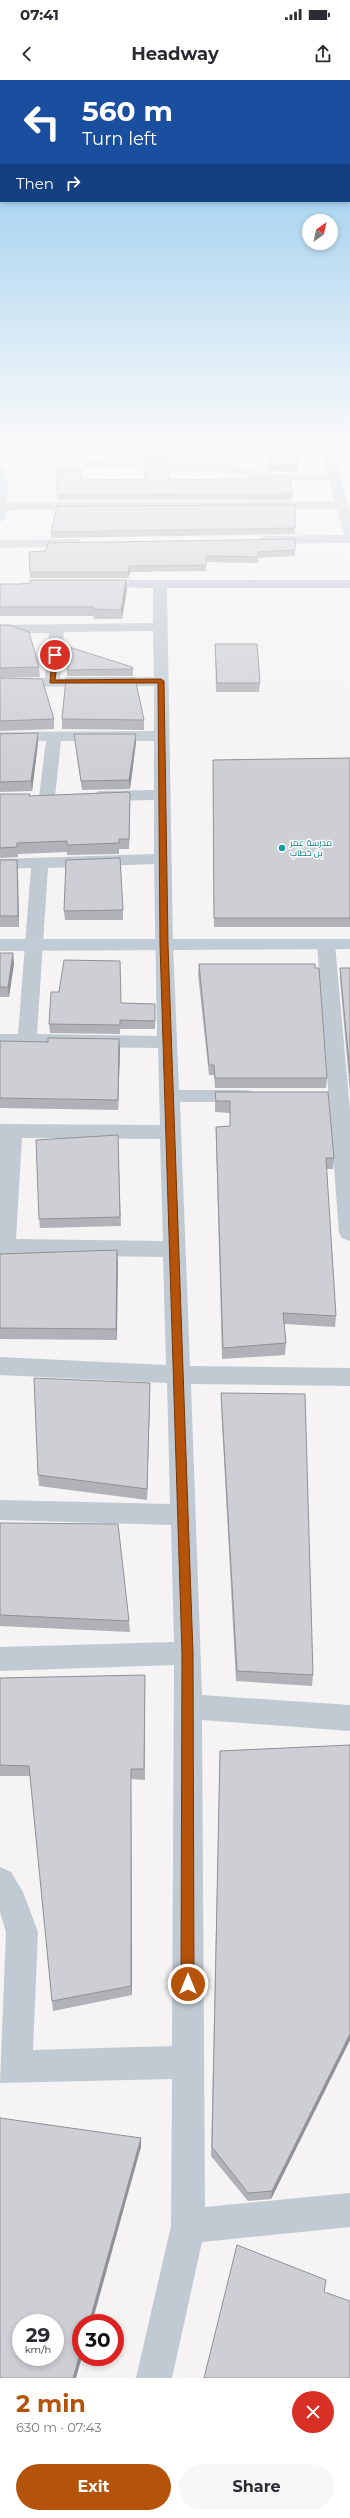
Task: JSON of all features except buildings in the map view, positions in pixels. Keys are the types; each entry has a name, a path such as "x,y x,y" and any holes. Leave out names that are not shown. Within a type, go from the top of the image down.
{"street":[{"path":"84,584 350,584"},
{"path":"154,2378 188,2226 188,1654 164,944 160,585"},
{"path":"0,629 161,627"},
{"path":"52,682 57,628"},
{"path":"0,683 161,681"},
{"path":"47,797 54,736"},
{"path":"0,737 162,736"},
{"path":"86,796 162,795"},
{"path":"0,864 163,859"},
{"path":"27,1040 40,862"},
{"path":"326,944 342,1036 330,1096 348,1190 350,1233"},
{"path":"0,945 350,944"},
{"path":"0,1040 167,1042"},
{"path":"169,1096 261,1096"},
{"path":"171,1132 6,1131 2,1247 174,1249"},
{"path":"0,1371 350,1377"},
{"path":"0,1510 183,1515"},
{"path":"0,1659 188,1654"},
{"path":"187,1706 350,1718"},
{"path":"0,1882 12,1902 22,1932 8,2066 188,2062"},
{"path":"188,2226 350,2210"}],"place":[{"name":"مدرسة عمر بن خطاب","path":"282,848"}],"route":[{"path":"55,655 52,682 161,681 164,944 188,1654 188,1984"}]}
